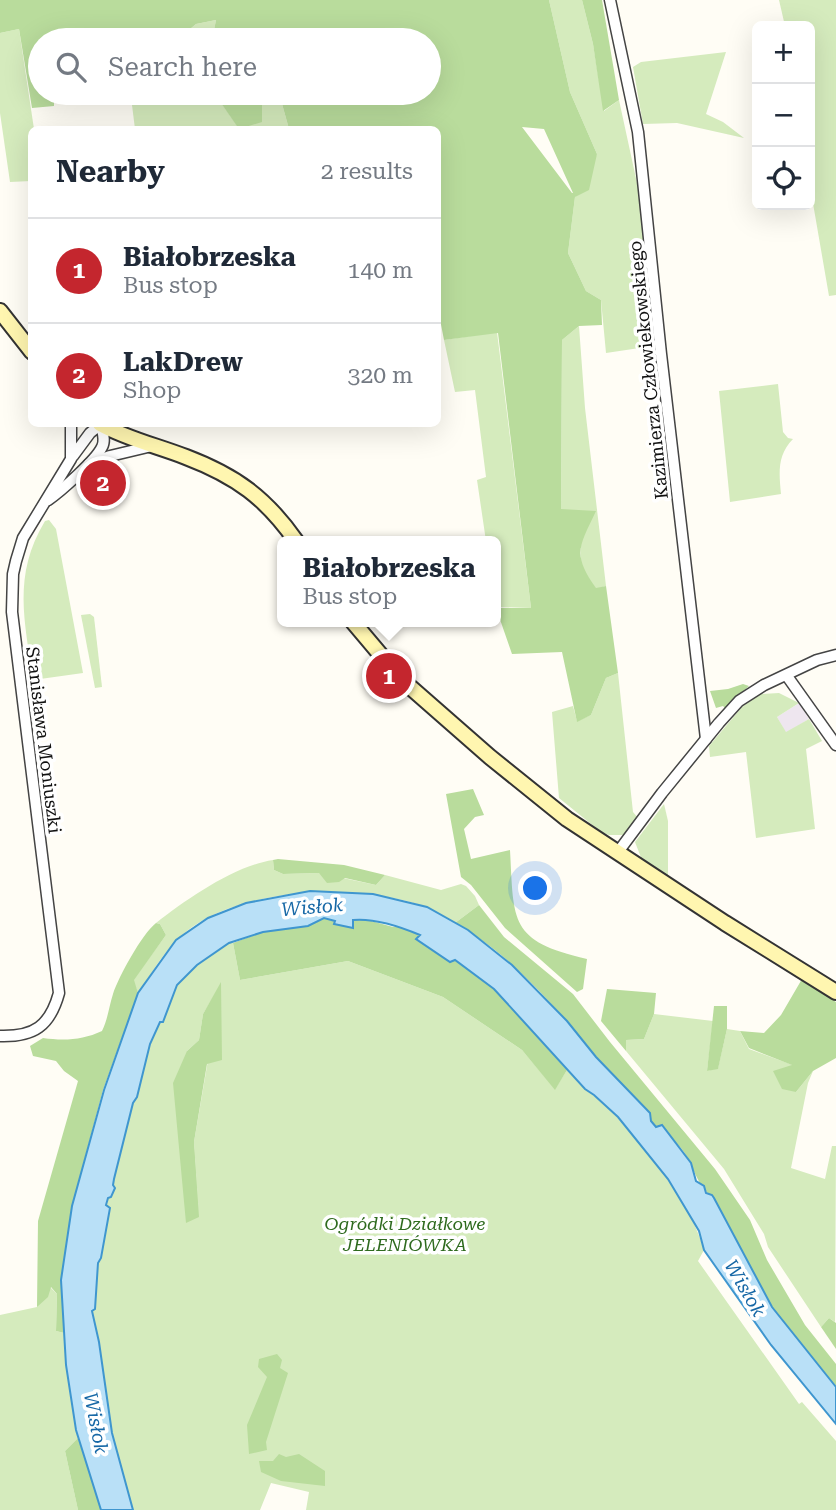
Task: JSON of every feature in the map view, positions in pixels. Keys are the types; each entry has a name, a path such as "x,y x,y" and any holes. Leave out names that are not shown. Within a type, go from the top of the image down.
{"street":[{"name":"Kazimierza Człowiekowskiego","path":"610,0 638,132 706,739"},
{"path":"0,311 28,347"},
{"path":"71,427 71,459"},
{"name":"Stanisława Moniuszki","path":"0,1036 25,1035 39,1028 49,1018 59,993 12,594 13,574 23,538 71,459 97,427"},
{"path":"45,502 56,495 102,447 104,440 102,427"},
{"path":"108,427 220,471 243,485 271,508 292,536"},
{"path":"88,464 153,446"},
{"path":"357,627 397,674 474,744 567,819 836,992"},
{"path":"618,852 706,739 740,701 764,685 817,660 836,655"},
{"path":"787,676 836,744"}],"shaded area":[{"path":"799,703 809,719 786,733 777,717"}],"green space":[{"path":"0,0 549,0 570,92 597,154 589,190 575,197 568,253 586,291 601,300 602,325 579,326 562,340 561,509 596,511 582,542 581,558 583,567 596,588 606,586 618,673 606,678 591,715 577,722 562,652 512,654 501,622 501,608 531,608 498,333 444,340 441,324 441,126 288,126 282,105 441,105 441,28 214,28 216,20 196,24 191,28 28,28 28,84 19,29 0,33","holes":["522,127 544,129 572,193"]},
{"path":"549,0 582,0 593,44 604,111 619,100 640,197 653,346 606,353 601,300 586,291 568,253 575,197 597,154 570,92"},
{"path":"582,0 602,0 619,100 603,111 593,44"},
{"path":"779,0 836,0 836,295 829,296 814,210 815,21 784,21"},
{"path":"216,20 214,28 191,28 196,24"},
{"path":"19,29 28,105 30,105 34,126 28,126 28,181 10,182 0,113 0,33"},
{"path":"726,52 706,114 723,122 744,138 677,123 643,124 633,67 641,62"},
{"path":"32,105 54,105 54,106 32,108"},
{"path":"132,105 223,105 238,126 135,126"},
{"path":"222,105 262,105 262,122 237,126"},
{"path":"254,105 282,105 288,126 240,126"},
{"path":"579,326 585,408 606,586 596,589 581,567 581,543 561,509 562,340"},
{"path":"497,332 531,608 501,607 501,536 485,536 477,480 486,477 475,390 455,392 444,340"},
{"path":"778,384 783,432 793,439 782,458 781,494 730,502 719,391"},
{"path":"49,520 56,529 83,673 33,680 25,618 25,580 35,541 45,521"},
{"path":"90,614 94,617 102,687 95,688 81,615"},
{"path":"618,673 633,812 638,818 624,835 609,835 601,832 559,798 552,712 573,706 577,721 591,715 606,678"},
{"path":"743,684 749,686 725,708 716,708 710,691"},
{"path":"779,693 799,703 777,717 786,732 809,719 822,741 806,749 815,829 756,838 746,752 710,757 709,746 742,707 760,694"},
{"path":"473,789 484,815 475,817 464,829 471,859 510,850 513,895 521,925 529,936 543,945 587,959 583,989 577,992 505,928 471,885 461,877 446,794"},
{"path":"664,804 668,821 668,876 642,860 635,842"},
{"path":"273,860 274,870 283,874 319,873 376,885 385,875 441,890 461,884 475,896 479,905 455,923 426,907 366,894 331,892 260,899 227,909 199,923 176,941 138,993 133,980 166,935 160,924 156,923 196,894 227,876"},
{"path":"273,860 344,865 385,875 376,885 345,878 339,882 327,883 319,873 283,874 274,870"},
{"path":"479,905 504,937 573,994 715,1169 750,1220 767,1260 805,1325 836,1364 836,1387 772,1307 714,1198 699,1181 680,1147 649,1120 529,980 506,959 455,923"},
{"path":"324,918 353,928 353,920 364,919 393,927 399,926 421,936 494,988 567,1070 555,1090 522,1050 443,997 348,961 240,980 233,943 263,932 308,926"},
{"path":"156,923 160,924 166,935 134,980 138,993 103,1090 72,1206 61,1280 64,1333 56,1331 57,1294 51,1287 48,1297 37,1307 38,1221 78,1081 56,1061 33,1056 30,1046 43,1038 73,1039 102,1031 120,977 150,928"},
{"name":"Ogródki Działkowe JELENIÓWKA","path":"229,943 233,943 240,980 348,961 443,997 522,1050 555,1089 567,1070 609,1109 655,1161 679,1196 698,1232 704,1250 698,1261 799,1404 802,1402 836,1441 836,1510 306,1510 309,1492 271,1483 260,1510 133,1510 112,1433 92,1311 108,1198 150,1044 160,1022 163,1022 177,985 197,965","holes":["221,984 194,1142 199,1217 187,1051 199,1040 203,1014"]},
{"path":"802,979 836,1002 836,1058 813,1071 796,1092 782,1089 773,1071 792,1065 749,1048 740,1031 764,1033 781,1015"},
{"path":"221,982 222,1060 207,1064 194,1142 199,1217 186,1223 173,1083 187,1051 199,1040 203,1014"},
{"path":"607,989 656,993 654,1014 644,1039 626,1040 626,1051 601,1021"},
{"path":"714,1006 727,1006 727,1029 718,1069 707,1071"},
{"path":"654,1014 713,1021 707,1071 718,1068 727,1029 740,1031 749,1049 793,1065 796,1092 813,1071 808,1083 791,1168 825,1179 832,1146 836,1146 835,1322 829,1318 821,1327 768,1247 764,1234 724,1169 626,1051 626,1040 644,1039"},
{"path":"50,1287 57,1294 56,1331 64,1333 66,1365 78,1438 65,1451 78,1510 0,1510 0,1315 37,1307"},
{"path":"829,1318 836,1323 836,1349 821,1327"},
{"path":"277,1354 282,1360 280,1368 288,1373 266,1442 267,1450 249,1454 247,1425 267,1377 258,1367 259,1359"},
{"path":"78,1438 101,1510 78,1510 65,1451"},
{"path":"279,1454 286,1457 299,1454 325,1471 325,1486 281,1481 261,1472 259,1461 273,1461"}],"water":[{"name":"Wisłok","path":"310,891 373,894 427,907 468,930 512,965 650,1113 651,1121 656,1127 662,1125 691,1163 696,1181 714,1198 772,1307 836,1387 836,1424 771,1345 704,1250 699,1231 668,1179 618,1117 585,1089 494,989 455,960 450,962 416,939 420,935 379,922 353,920 353,928 334,924 335,921 324,918 308,926 263,932 229,943 197,965 177,985 163,1022 160,1022 150,1044 114,1179 115,1188 106,1205 110,1208 98,1263 95,1309 92,1311 112,1433 133,1510 101,1510 76,1430 66,1365 61,1280 72,1206 104,1090 138,993 176,940 208,918 246,903"}],"place":[{"name":"LakDrew","path":"103,483"},
{"name":"Białobrzeska","path":"389,676"}]}
